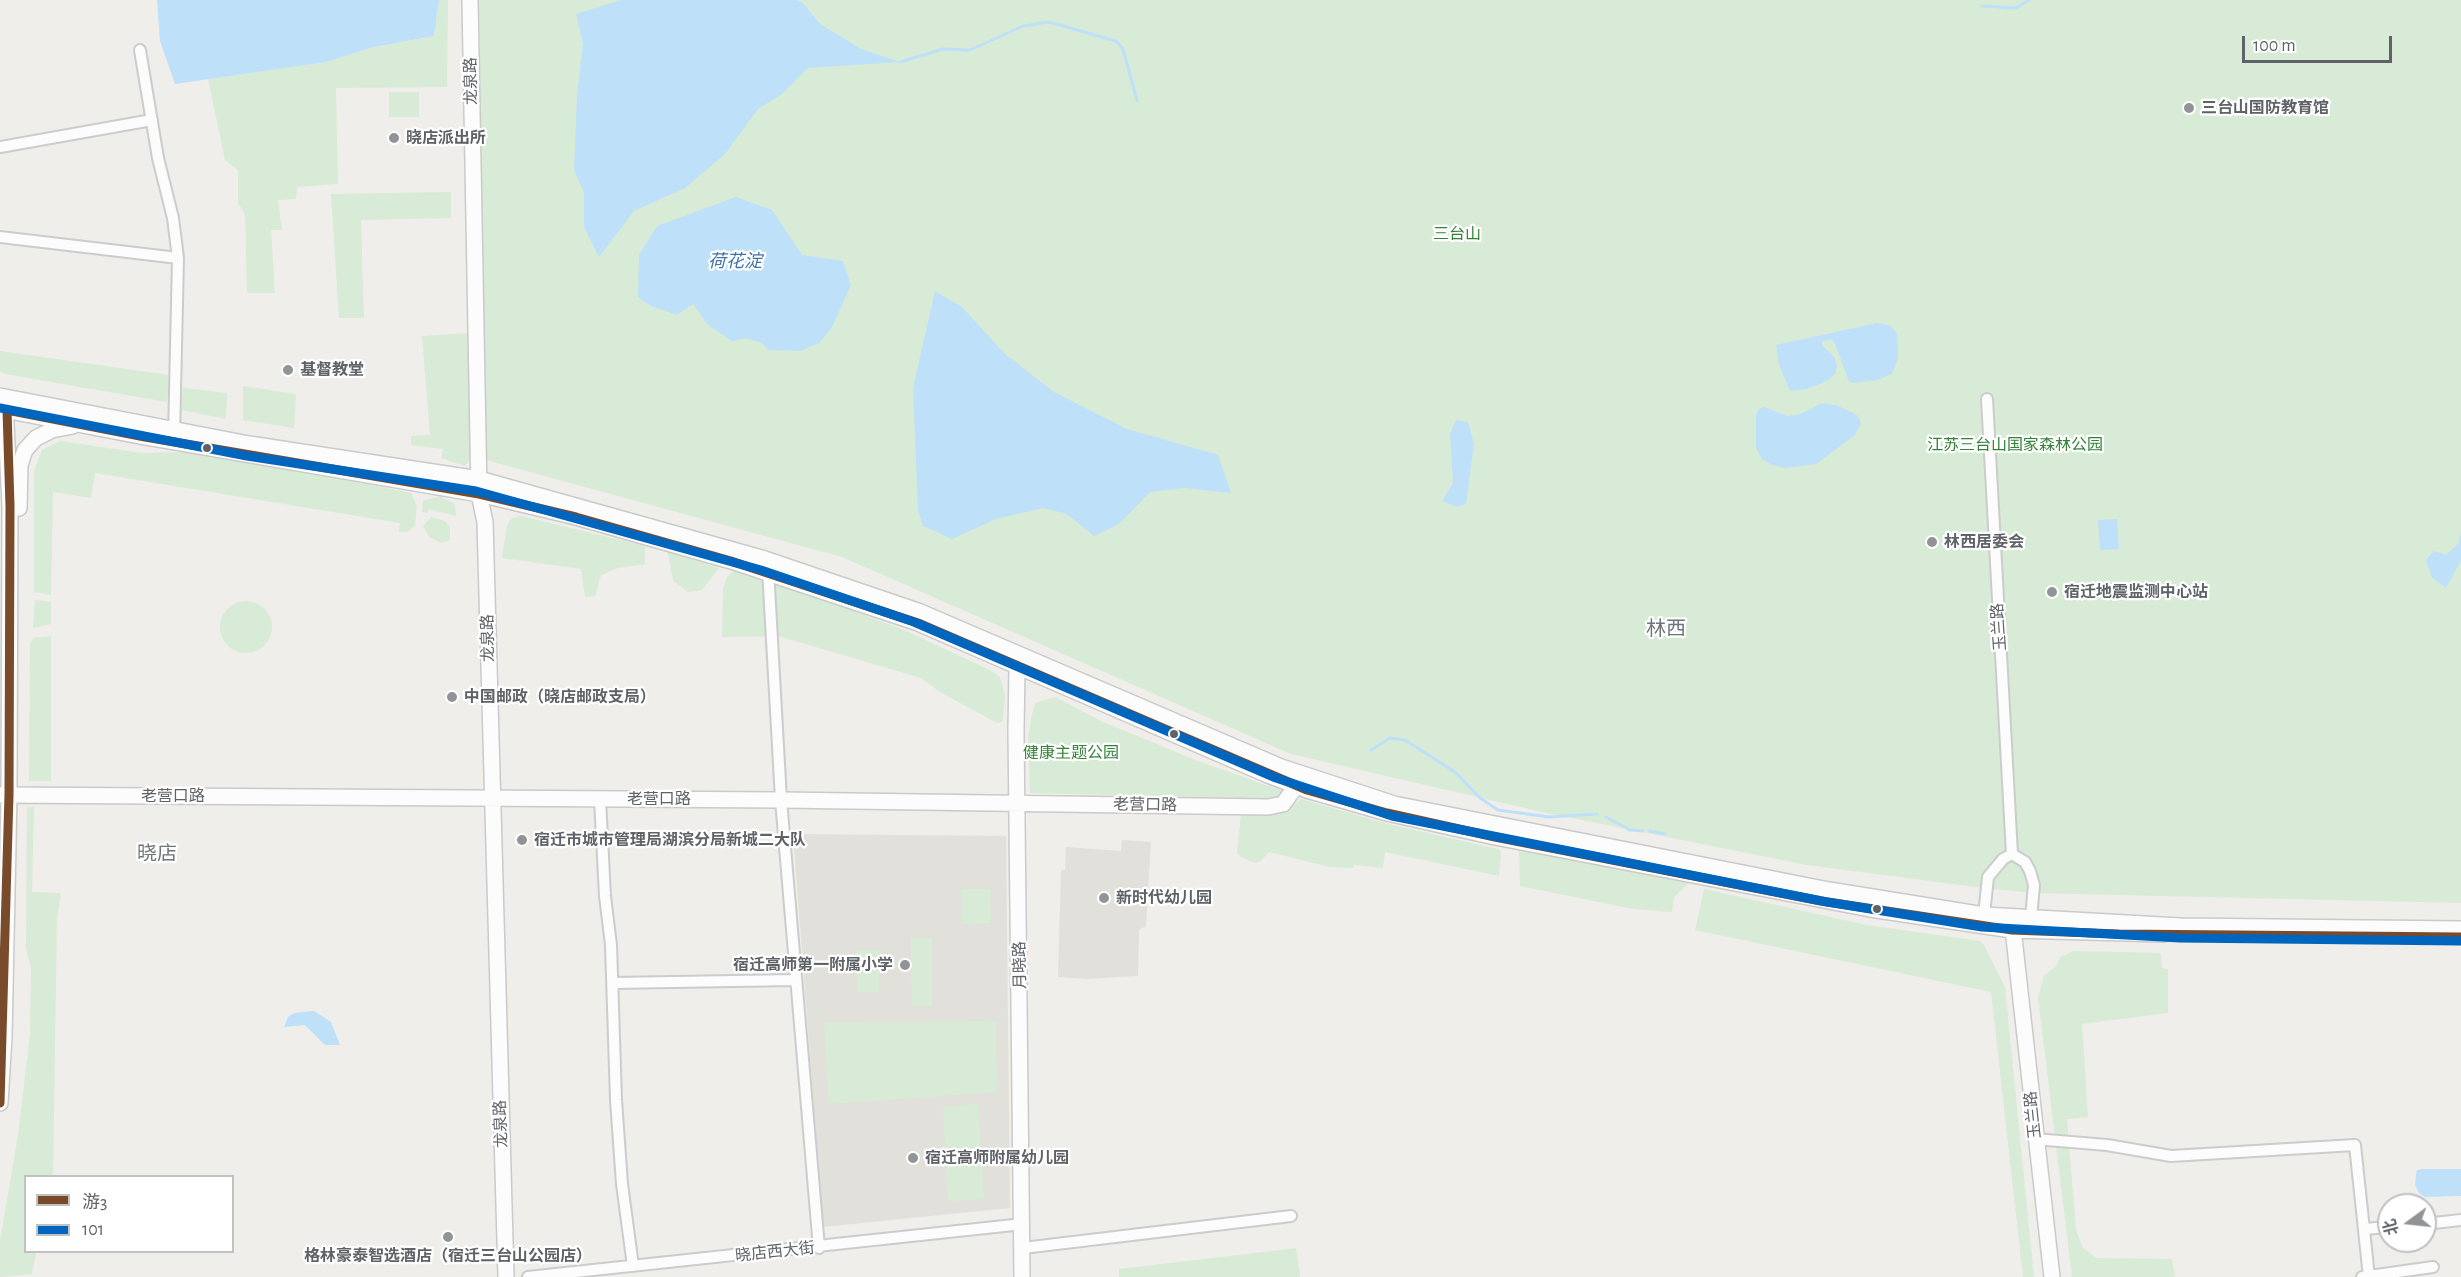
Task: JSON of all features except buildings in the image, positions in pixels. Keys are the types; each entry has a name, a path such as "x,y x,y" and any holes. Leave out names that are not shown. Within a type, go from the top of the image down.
{"main road":[{"name":"龙泉路","path":"470,0 479,487 485,522 506,1277"},
{"path":"3,403 79,424 174,436"},
{"path":"3,403 174,436 479,487 767,566 918,611 1020,660 1299,779 1387,813 1495,837 1821,901 2119,934 2461,937"},
{"path":"0,1103 4,1037 4,795 9,630 3,403"},
{"path":"9,630 17,565 20,465 25,450 36,438 52,430 79,424"},
{"name":"月晓路","path":"1020,660 1018,804 1022,1277"},
{"path":"1299,779 1394,804 1829,890 2021,923 2461,929"},
{"name":"老营口路","path":"4,795 781,800 1268,807 1284,804 1299,779"},
{"name":"玉兰路","path":"2021,923 2038,1139 2052,1277"},
{"name":"玉兰路","path":"2038,1139 2059,1277"}],"street":[{"path":"140,50 158,158 173,218 178,258 174,436"},
{"path":"0,147 152,120"},
{"path":"0,237 178,258"},
{"name":"玉兰路","path":"1987,399 2012,854 2025,862 2034,885 2021,923"},
{"path":"767,566 794,980 819,1248"},
{"path":"600,799 604,896 613,983 621,1175 633,1266"},
{"path":"1984,915 1988,877 2003,859 2012,854"},
{"path":"613,983 794,980"},
{"path":"2038,1139 2107,1145 2171,1156 2355,1145 2364,1229 2366,1277 2433,1267"},
{"path":"1023,1248 1291,1216"},
{"path":"2437,1223 2461,1220"},
{"name":"晓店西大街","path":"528,1277 819,1248 1023,1224"},
{"path":"2364,1229 2377,1228"}],"shaded area":[{"name":"宿迁高师第一附属小学","path":"793,834 1006,836 1010,1208 823,1227"},
{"name":"新时代幼儿园","path":"1122,840 1151,842 1146,926 1139,930 1138,976 1088,979 1058,977 1061,870 1065,870 1066,847 1121,851"}],"green space":[{"path":"439,0 448,0 447,87 336,88 338,184 297,187 296,199 278,200 282,230 271,230 275,293 247,293 245,214 238,203 238,170 225,160 208,79 326,62 374,47 434,36"},
{"name":"江苏三台山国家森林公园","path":"479,0 2461,0 2461,903 2033,893 1807,865 1542,812 1291,754 842,557 486,460"},
{"path":"389,92 419,92 419,117 389,117"},
{"path":"451,192 451,218 361,220 364,318 339,318 331,194"},
{"path":"469,333 475,451 465,466 441,458 443,449 411,445 411,436 430,435 422,336"},
{"path":"0,351 169,375 167,402 5,374 0,371"},
{"path":"243,386 296,394 294,428 243,420"},
{"path":"183,388 227,393 226,419 181,410"},
{"path":"60,441 142,453 186,452 310,472 411,493 417,506 415,525 408,532 399,532 400,523 95,473 91,498 53,492 51,595 34,592 34,471 42,450"},
{"path":"440,496 455,504 456,516 429,509 427,513 422,512 423,501"},
{"path":"521,516 645,546 645,564 618,568 601,575 595,596 585,597 581,569 502,558 507,525 512,518"},
{"path":"431,517 445,521 450,527 450,540 441,543 429,537 423,526"},
{"path":"668,552 719,568 702,590 688,592 673,581"},
{"path":"734,571 820,598 906,631 990,670 1000,677 1005,695 1003,721 997,723 940,692 921,678 778,636 722,637 723,588 727,577"},
{"path":"35,600 51,602 51,624 33,628"},
{"path":"246,601 256,603 264,609 270,617 272,627 270,637 264,645 256,651 246,653 236,651 228,645 222,637 220,627 222,617 228,609 236,603"},
{"path":"51,636 51,781 29,781 30,644 33,638"},
{"name":"健康主题公园","path":"1055,697 1101,721 1195,760 1283,791 1285,796 1280,799 1030,793 1028,738 1035,703"},
{"path":"1301,799 1388,824 1498,849 1501,852 1499,876 1385,852 1383,868 1354,865 1353,868 1330,867 1269,852 1261,861 1255,863 1237,853 1241,814 1281,813"},
{"path":"27,807 34,807 32,892 61,893 57,917 53,1175 24,1175 24,1253 36,1253 32,1274 0,1277 0,1241 18,1136 30,1033 31,969 26,948"},
{"path":"1519,850 1690,882 1674,897 1672,912 1633,909 1520,886"},
{"path":"962,889 990,889 991,923 962,924"},
{"path":"1704,889 1867,925 1980,941 1984,945 2005,987 2034,1277 2023,1277 1991,992 1695,930"},
{"path":"911,938 932,938 932,1006 912,1006"},
{"path":"856,950 879,950 879,992 857,992"},
{"path":"2074,951 2161,953 2162,968 2168,969 2168,1013 2082,1024 2088,1117 2067,1119 2076,1230 2083,1248 2096,1258 2172,1259 2175,1277 2072,1277 2038,997 2044,976 2056,966 2060,957"},
{"path":"996,1021 997,1092 829,1104 824,1022"},
{"path":"978,1103 984,1199 948,1201 943,1107"},
{"path":"1296,1248 1300,1277 1119,1277 1119,1269"}],"water":[{"path":"157,0 439,0 434,36 374,47 326,62 175,84 160,41"},
{"path":"621,0 796,0 803,3 820,24 861,49 900,62 808,68 782,94 758,109 725,154 685,188 634,211 599,257 584,227 584,193 574,170 577,95 583,44 576,14"},
{"name":"荷花淀","path":"736,197 772,210 802,255 843,261 851,285 832,327 819,343 801,351 768,350 762,343 746,338 732,341 708,325 693,304 677,315 651,306 638,297 639,255 657,226"},
{"path":"935,291 962,307 1005,354 1054,392 1127,429 1218,455 1231,493 1184,488 1150,492 1119,524 1094,536 1067,514 1043,508 996,519 952,539 923,526 918,510 913,388"},
{"path":"1877,323 1891,326 1897,334 1898,358 1892,374 1877,380 1852,383 1849,381 1835,344 1832,340 1822,341 1822,345 1835,358 1837,367 1835,374 1827,381 1806,389 1790,391 1779,365 1776,345"},
{"path":"1822,403 1836,405 1857,415 1861,423 1855,435 1816,464 1785,468 1772,465 1762,459 1756,448 1756,415 1759,409 1764,407 1787,416 1801,414"},
{"path":"1456,420 1468,422 1474,444 1466,504 1457,507 1442,501 1453,483 1450,434"},
{"path":"2117,519 2119,549 2100,550 2098,520"},
{"path":"2461,532 2461,560 2446,588 2432,578 2426,560 2434,551 2446,555 2458,544"},
{"path":"314,1011 331,1022 340,1045 325,1045 305,1025 284,1027 288,1017 294,1013"},
{"path":"2461,1169 2461,1196 2437,1197 2437,1193 2419,1193 2415,1185 2417,1170"}],"waterway":[{"path":"1982,6 2016,8 2029,0"},
{"path":"900,62 943,49 970,50 1023,26 1049,22 1116,41 1123,49 1137,101"},
{"path":"1371,750 1390,738 1405,740 1455,772 1480,798 1498,810 1549,817 1597,814"},
{"path":"1606,817 1630,830 1643,831"},
{"path":"1650,831 1665,834"}],"transit line":[{"name":"101","path":"0,408 247,456 476,491 761,570 914,622 1276,778 1392,816 1827,902 1982,927 2180,938 2461,941"},
{"name":"游3","path":"0,1103 9,795 10,506 7,410 145,437 479,494 576,517 731,561 918,623 1307,790 1387,813 1495,837 1821,901 2012,930 2119,934 2461,937"}],"place":[{"name":"三台山国防教育馆","path":"2189,108"},
{"name":"晓店派出所","path":"394,138"},
{"name":"基督教堂","path":"288,370"},
{"name":"林西居委会","path":"1932,542"},
{"name":"宿迁地震监测中心站","path":"2052,592"},
{"name":"中国邮政（晓店邮政支局）","path":"452,697"},
{"name":"宿迁市城市管理局湖滨分局新城二大队","path":"522,840"},
{"name":"新时代幼儿园","path":"1104,898"},
{"name":"宿迁高师第一附属小学","path":"905,965"},
{"name":"宿迁高师附属幼儿园","path":"913,1158"},
{"name":"格林豪泰智选酒店（宿迁三台山公园店）","path":"448,1237"}],"district":[{"name":"林西","path":"1666,629"},
{"name":"晓店","path":"157,854"}],"park label":[{"name":"三台山","path":"1457,234"}]}
